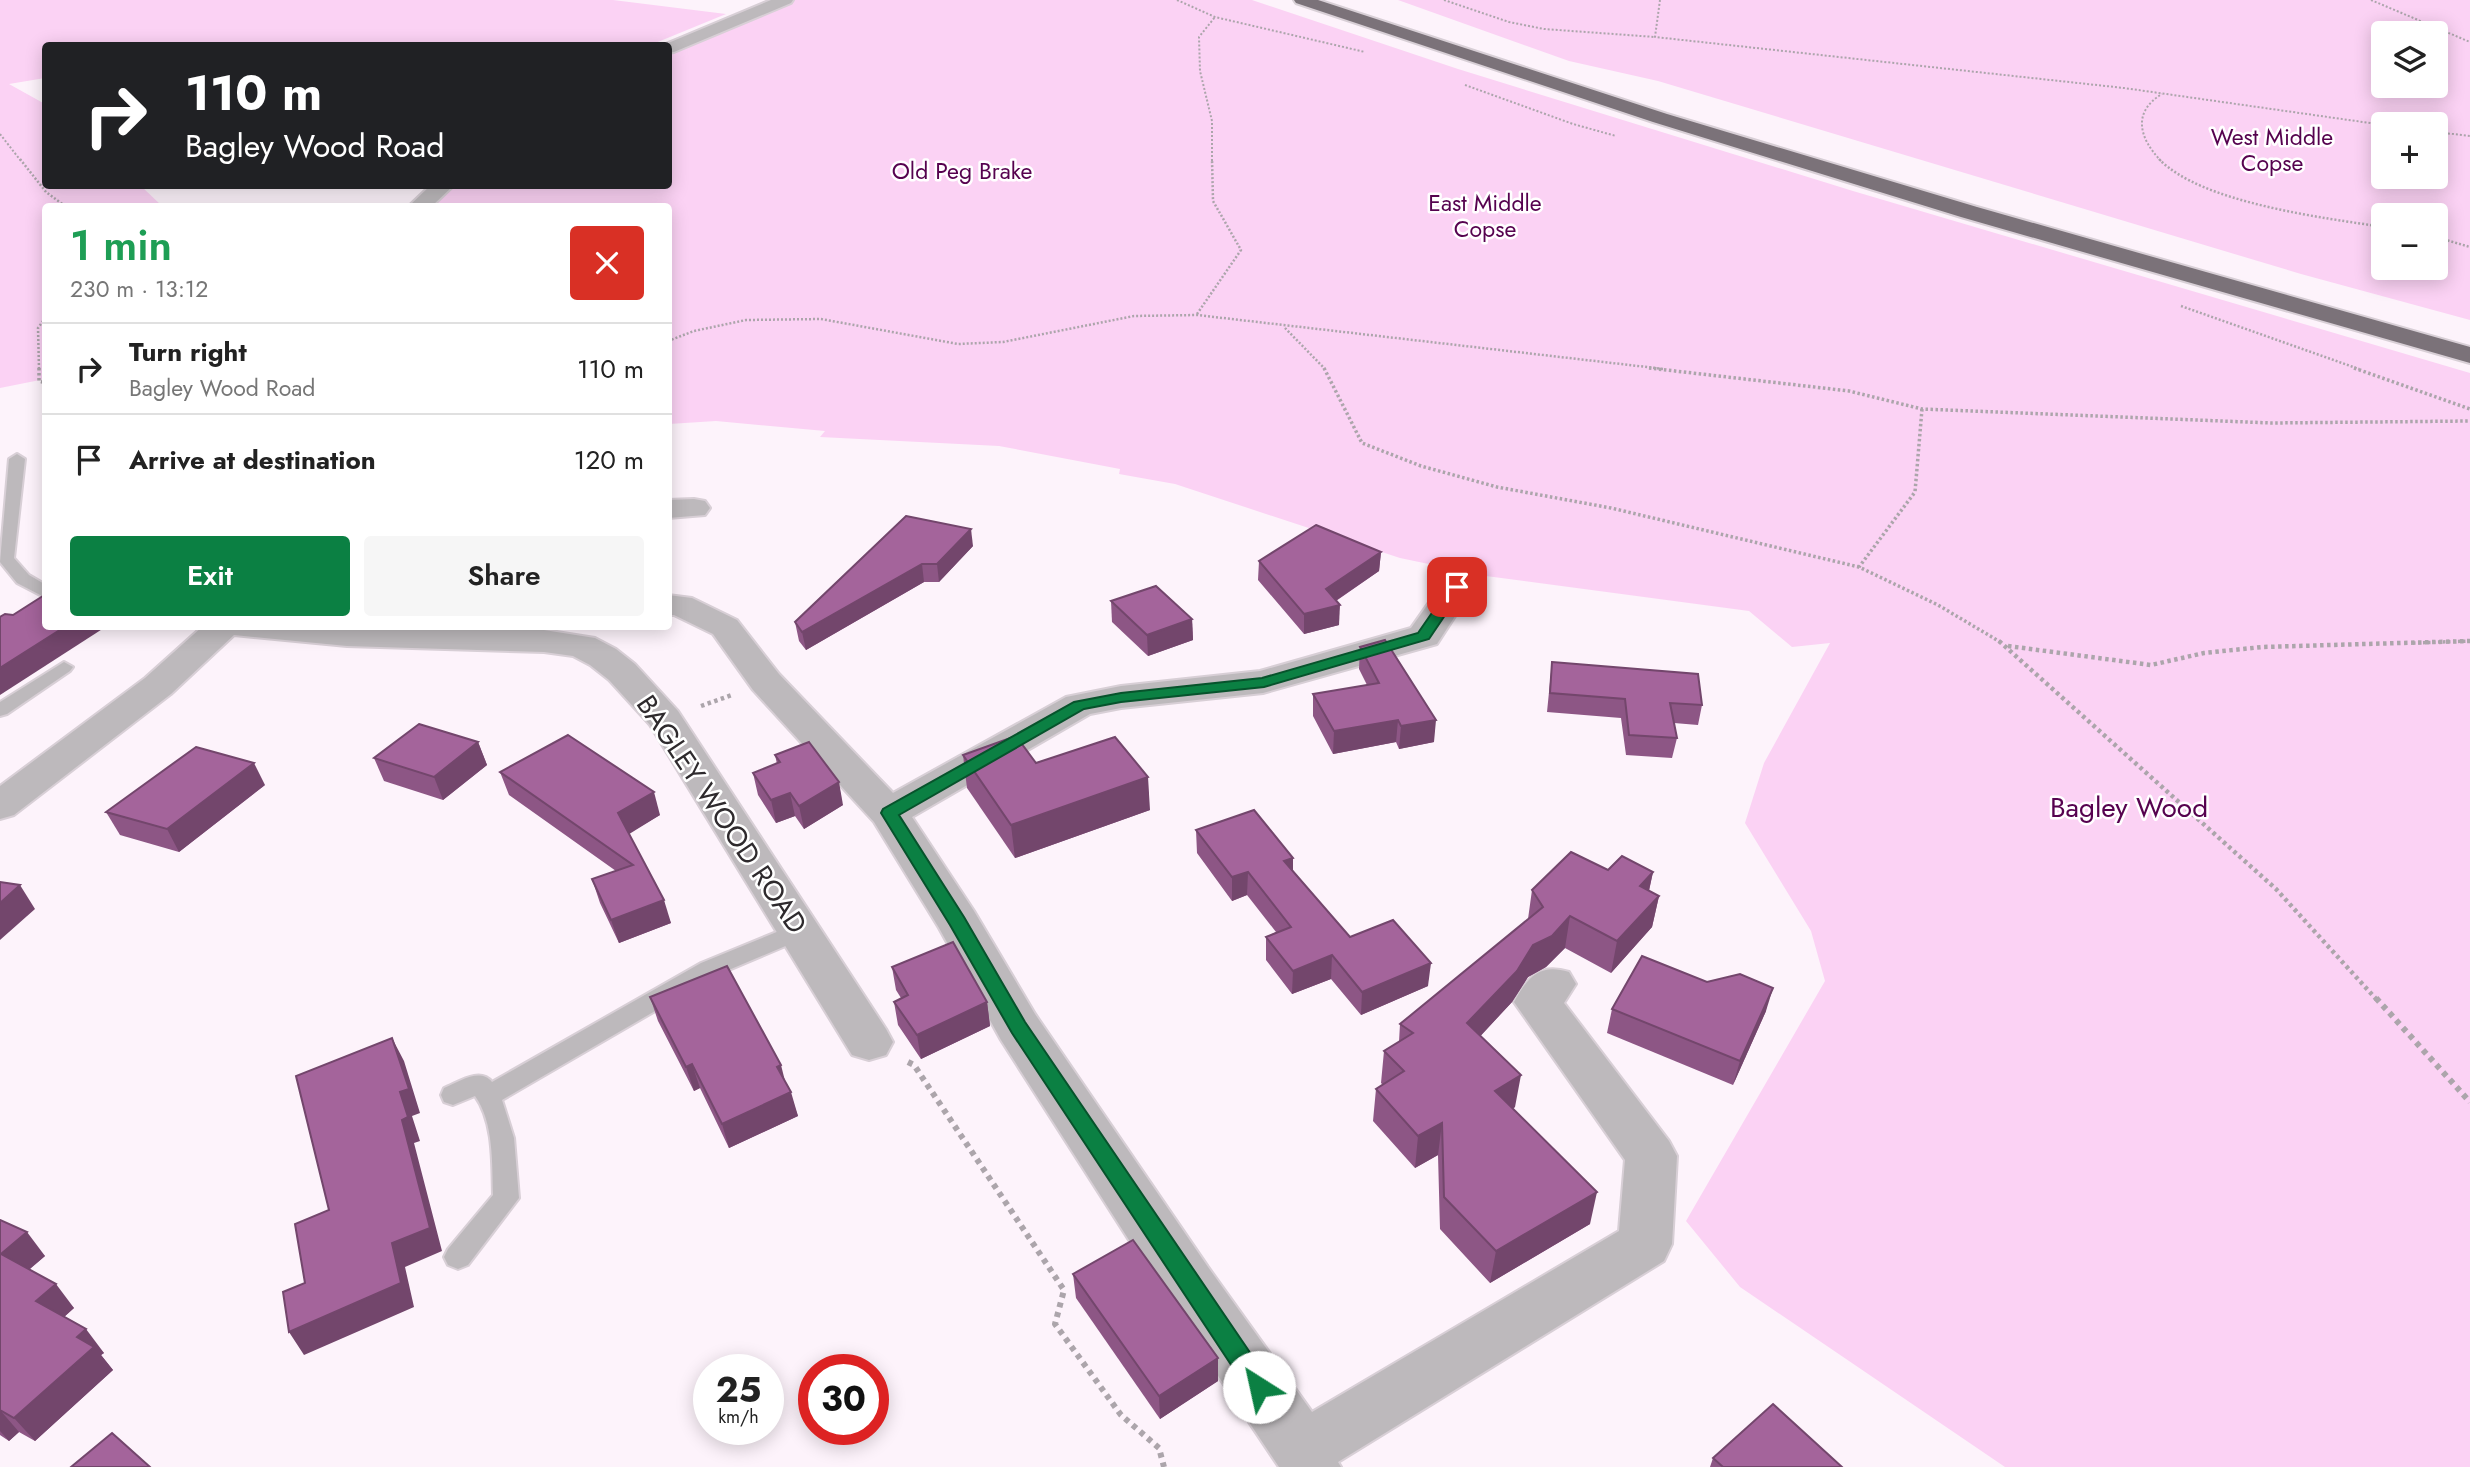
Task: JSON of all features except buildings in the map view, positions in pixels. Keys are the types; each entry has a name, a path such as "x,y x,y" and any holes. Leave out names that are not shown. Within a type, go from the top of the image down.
{"highway":[{"path":"1302,0 1621,106 1956,208 2470,355"},
{"path":"1338,0 1685,111 1964,194 2470,335"}],"street":[{"path":"672,46 785,0"},
{"path":"423,203 439,189"},
{"path":"889,813 1079,705 1121,697 1264,682 1424,636 1457,587"},
{"path":"672,605 680,605 725,627 766,682 889,813 958,922 1018,1027 1306,1458 1645,1244 1651,1156 1537,1002 1553,984"},
{"path":"0,806 158,686 220,630"},
{"name":"BAGLEY WOOD ROAD","path":"287,630 347,635 544,641 582,646 603,657 622,672 665,719 801,930 869,1042"}],"lane":[{"path":"16,459 6,559 23,579 42,591"},
{"path":"0,710 64,667"},
{"path":"490,1095 709,969 801,930"},
{"path":"453,1095 479,1084 490,1095 505,1156 506,1198 458,1257"}],"path":[{"path":"1177,0 1215,17 1199,37 1200,71 1212,121 1213,201 1241,250 1197,315"},
{"path":"1444,0 1509,22 1544,29 1655,37 2162,93 2371,123"},
{"path":"1655,37 1660,0"},
{"path":"2371,0 2470,42"},
{"path":"2162,93 2144,105 2139,118 2152,153 2171,169 2198,184 2237,198 2324,219 2371,226"},
{"path":"2448,133 2470,136"},
{"path":"0,134 42,187"},
{"path":"44,189 61,203"},
{"path":"2448,241 2470,247"},
{"path":"672,339 694,331 747,320 821,319 958,344 1003,342 1134,316 1197,315 1849,391 1923,409 2271,423 2470,421"},
{"path":"42,322 38,328 39,381 42,382"},
{"path":"1285,327 1324,366 1362,443 1420,466 1497,487 1611,508 1859,568 1938,606 2008,646 2276,889 2470,1102"},
{"path":"1859,568 1915,492 1923,409"},
{"path":"2008,646 2151,665 2204,653 2262,648 2470,641"},
{"path":"665,719 766,682"},
{"path":"869,1042 914,1065 922,1076 1064,1290 1055,1324 1121,1415 1159,1448 1164,1467"}],"green space":[{"path":"0,0 613,0 726,14 658,42 42,42 42,78 9,84 42,102 42,189 144,189 159,203 42,203 42,380 0,388"},
{"name":"Bagley Wood","path":"792,0 1252,0 1458,69 1853,191 2470,373 2470,1467 2005,1467 1740,1287 1686,1221 1825,981 1811,931 1745,823 1764,763 1830,643 1792,647 1749,611 1486,576 1400,558 1175,484 1119,474 1120,469 999,446 820,437 825,431 716,421 672,424 672,203 433,203 452,189 672,189 672,52"},
{"name":"West Middle Copse","path":"1398,0 2470,0 2470,320 2301,274 1658,81 1569,61"}],"route":[{"path":"1259,1387 1018,1027 958,922 889,813 1079,705 1121,697 1264,682 1424,636 1457,587"}],"park label":[{"name":"Old Peg Brake","path":"962,171"},
{"name":"East Middle Copse","path":"1485,216"}]}
